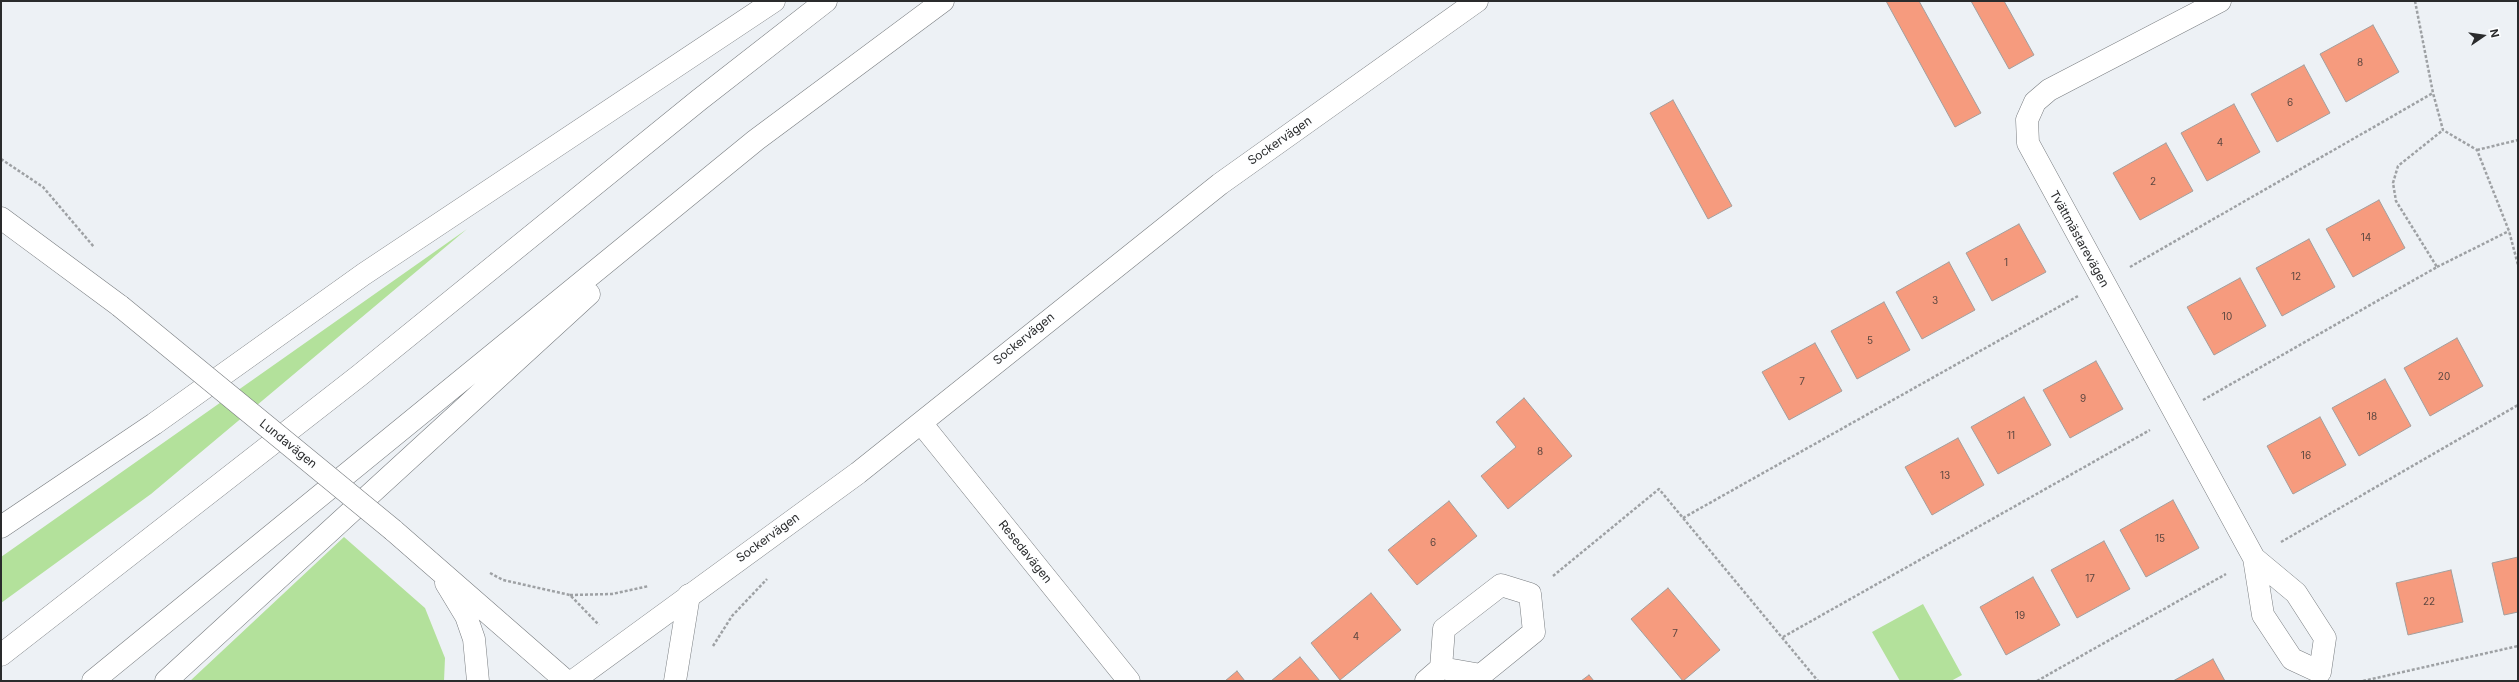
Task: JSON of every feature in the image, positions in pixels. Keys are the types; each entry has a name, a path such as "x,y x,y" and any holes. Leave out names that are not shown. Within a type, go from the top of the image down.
{"main road":[{"path":"1,527 154,424 364,274 774,1"},
{"path":"1,656 360,375 699,100 826,1"},
{"path":"93,681 756,140 943,1"},
{"name":"Sockervägen","path":"573,681 858,473 1220,184 1477,1"},
{"name":"Tvättmästarevägen","path":"2220,1 2049,90 2035,102 2027,120 2028,143 2254,558 2263,615 2292,659 2320,672 2325,638 2296,593 2254,558"},
{"path":"166,681 756,140"},
{"name":"Lundavägen","path":"1,218 120,306 437,566 566,681"},
{"name":"Resedavägen","path":"921,423 1129,681"},
{"path":"437,566 466,616 474,639 478,681"},
{"path":"1501,585 1530,594 1534,632 1481,675 1433,674 1444,629 1501,585"},
{"path":"675,681 689,595"}],"path":[{"path":"2415,1 2433,93 2443,130 2477,150 2509,231 2518,265"},
{"path":"1683,518 2103,282 2433,93"},
{"path":"2477,150 2518,140"},
{"path":"1,159 43,187 100,252"},
{"path":"2437,267 2509,231"},
{"path":"1530,594 1659,490 1818,681"},
{"path":"485,570 503,580 570,595 620,646"},
{"path":"712,647 732,616 769,577"},
{"path":"2363,681 2518,646"}],"green space":[{"path":"467,229 151,494 1,603 1,557"},
{"path":"344,537 425,608 445,658 444,681 190,681"},
{"path":"1923,604 1962,675 1951,681 1900,681 1872,632"}],"building":[{"path":"1886,1 1919,1 1981,113 1955,127"},
{"path":"1971,1 2004,1 2034,55 2009,69"},
{"path":"2373,25 2399,72 2346,102 2320,54"},
{"path":"2304,65 2330,113 2277,142 2251,94"},
{"path":"1673,100 1732,206 1708,219 1650,113"},
{"path":"2234,104 2260,152 2207,181 2181,133"},
{"path":"2166,143 2193,191 2140,220 2113,173"},
{"path":"2379,200 2405,248 2353,277 2326,229"},
{"path":"2019,224 2046,272 1992,301 1966,253"},
{"path":"2309,239 2335,287 2282,316 2256,268"},
{"path":"1949,262 1975,310 1922,339 1896,292"},
{"path":"2240,278 2266,326 2214,355 2187,307"},
{"path":"1884,302 1910,350 1857,379 1831,331"},
{"path":"2457,338 2483,386 2430,416 2404,368"},
{"path":"1815,343 1842,391 1789,420 1762,372"},
{"path":"2096,361 2123,409 2070,438 2043,390"},
{"path":"2385,379 2411,426 2359,456 2332,408"},
{"path":"2024,397 2051,445 1998,474 1971,427"},
{"path":"1524,398 1572,456 1508,509 1481,476 1516,447 1496,422"},
{"path":"2320,417 2346,465 2293,494 2267,446"},
{"path":"1958,438 1984,485 1932,515 1905,467"},
{"path":"2173,500 2199,548 2146,577 2120,530"},
{"path":"1449,501 1477,536 1417,585 1388,550"},
{"path":"2104,541 2130,589 2077,618 2051,570"},
{"path":"2518,557 2518,612 2504,615 2492,563"},
{"path":"2451,570 2463,622 2408,635 2396,583"},
{"path":"2033,577 2060,625 2006,655 1980,607"},
{"path":"1668,588 1720,650 1683,681 1631,619"},
{"path":"1371,593 1401,630 1340,680 1311,643"},
{"path":"1300,657 1320,681 1271,681"},
{"path":"2213,659 2225,681 2173,681"},
{"path":"1237,671 1245,681 1225,681"},
{"path":"1589,675 1594,681 1581,681"}]}
